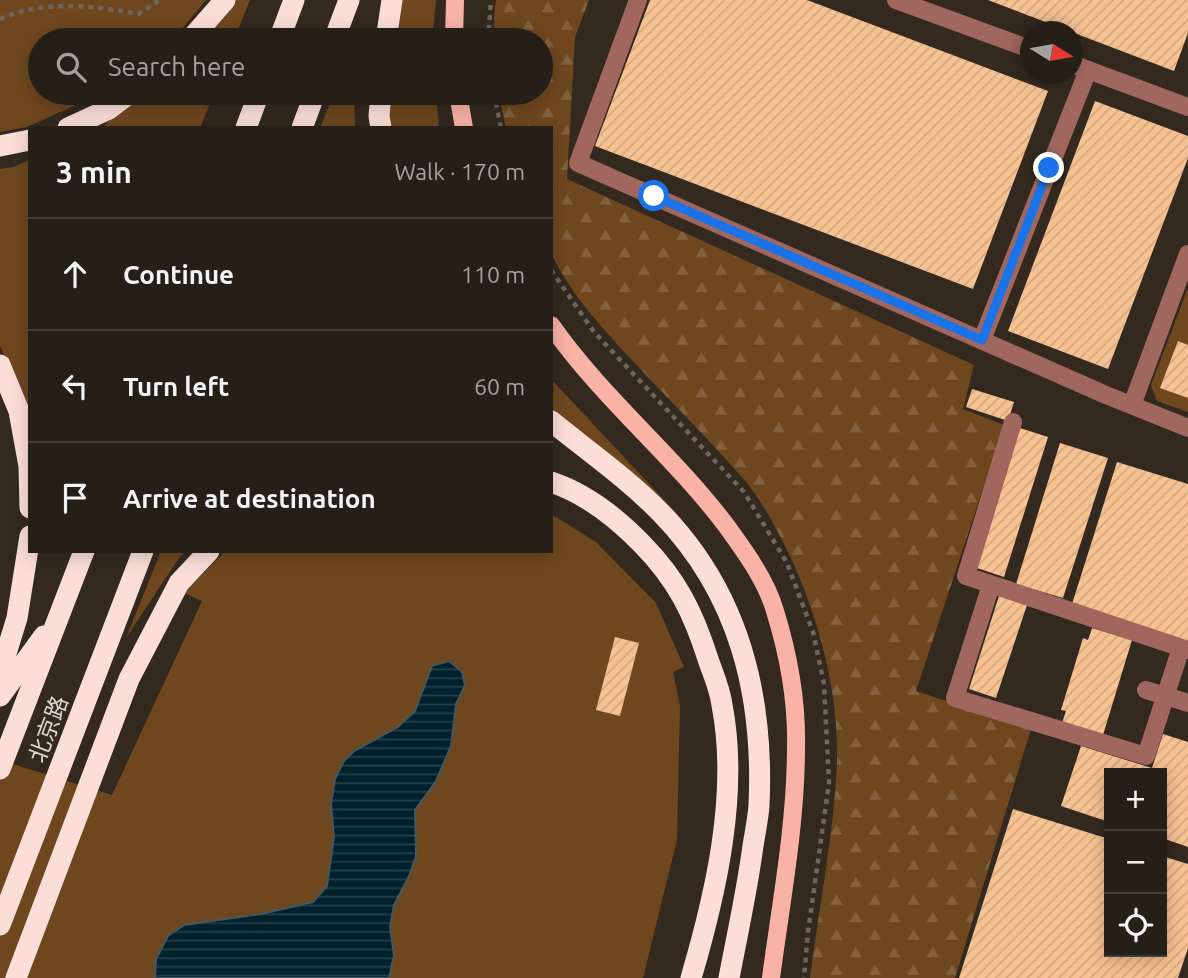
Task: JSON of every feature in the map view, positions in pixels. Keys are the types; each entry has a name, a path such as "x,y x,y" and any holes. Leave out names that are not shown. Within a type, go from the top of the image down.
{"highway":[{"path":"200,28 225,0"},
{"path":"284,28 294,0"},
{"path":"338,28 349,0"},
{"path":"388,28 392,0"},
{"path":"72,126 114,105"},
{"path":"247,126 255,105"},
{"path":"303,126 311,105"},
{"path":"380,105 381,126"},
{"path":"0,146 28,140"},
{"path":"0,365 19,411 28,460"},
{"path":"553,423 660,512 689,545 728,608 750,674 759,732 759,807 729,978"},
{"path":"553,483 615,517 667,569 696,623 722,704 727,759 724,826 708,919 691,978"},
{"path":"0,673 17,618 28,549"},
{"name":"北京路","path":"0,769 83,553"},
{"name":"北京路","path":"0,925 142,553"},
{"path":"16,978 129,678 179,583 207,553"},
{"path":"0,696 60,615"},
{"path":"101,756 107,648"}],"main road":[{"path":"454,28 455,0"},
{"path":"460,105 464,126"},
{"path":"553,328 603,390 656,443 725,524 755,567 774,609 794,706 796,746 792,816 771,978"}],"lane":[{"path":"639,0 578,163 1188,428"},
{"path":"896,0 928,5 1020,44"},
{"path":"1083,68 1188,107"},
{"path":"982,340 1074,84"},
{"path":"1132,405 1188,254"},
{"path":"991,584 955,698 1146,756 1184,649 991,584 966,576 1013,422"},
{"path":"1146,690 1188,703"}],"path":[{"path":"0,19 42,2 70,2 138,15 160,0"},
{"path":"489,28 491,0"},
{"path":"496,105 500,126"}],"green space":[{"path":"0,0 206,0 183,28 28,28 28,105 76,105 27,127 0,132"},
{"path":"233,0 250,0 239,28 204,28"},
{"path":"399,0 436,0 433,28 395,28"},
{"path":"496,0 589,0 575,37 567,179 974,365 963,409 1004,425 916,691 1031,729 955,978 810,978 830,843 837,736 831,683 810,605 790,556 755,493 597,322 559,268 553,257 553,126 506,126 501,105 553,105 553,28 494,28"},
{"path":"126,105 209,105 201,126 104,126"},
{"path":"329,105 354,105 355,126 321,126"},
{"path":"385,105 437,105 439,126 386,126"},
{"path":"28,161 28,411 0,346 0,169"},
{"path":"1188,288 1188,412 1157,401 1151,385"},
{"path":"553,381 680,517 553,417"},
{"path":"553,515 596,542 656,603 684,667 673,672 680,705 677,840 643,978 0,978 0,760 112,795 202,601 184,593 223,553 553,553"},
{"path":"160,553 184,553 179,558 126,638"}],"water":[{"path":"449,661 462,672 465,685 456,704 451,746 436,781 415,810 416,856 394,905 390,927 394,955 389,978 155,978 156,959 168,936 184,925 261,914 313,902 327,886 334,837 331,804 335,779 344,761 354,751 398,727 415,711 432,666"}],"building":[{"path":"650,0 807,0 1020,80 1020,84 1029,84 1048,91 973,289 595,146"},
{"path":"988,0 1188,0 1188,33 1174,71 1083,36 1083,21 1043,21"},
{"path":"1095,101 1188,136 1188,158 1108,369 1008,331"},
{"path":"1178,341 1188,345 1188,398 1160,388"},
{"path":"972,389 1014,402 1008,421 966,407"},
{"path":"1020,428 1048,437 1004,577 977,568"},
{"path":"1060,443 1108,458 1063,598 1016,584"},
{"path":"1117,462 1188,484 1188,642 1072,604"},
{"path":"999,596 1027,605 996,698 969,689"},
{"path":"1092,628 1132,640 1103,735 1062,723 1066,711 1061,710 1083,638 1088,640"},
{"path":"615,637 639,643 620,716 596,710"},
{"path":"1163,734 1188,742 1188,847 1167,840 1167,768 1152,768"},
{"path":"1081,746 1152,768 1104,768 1104,820 1061,806"},
{"path":"1013,809 1104,837 1104,957 1167,957 1167,858 1188,864 1188,948 1178,978 959,978"}],"route":[{"path":"654,196 982,340 1049,168"}]}
